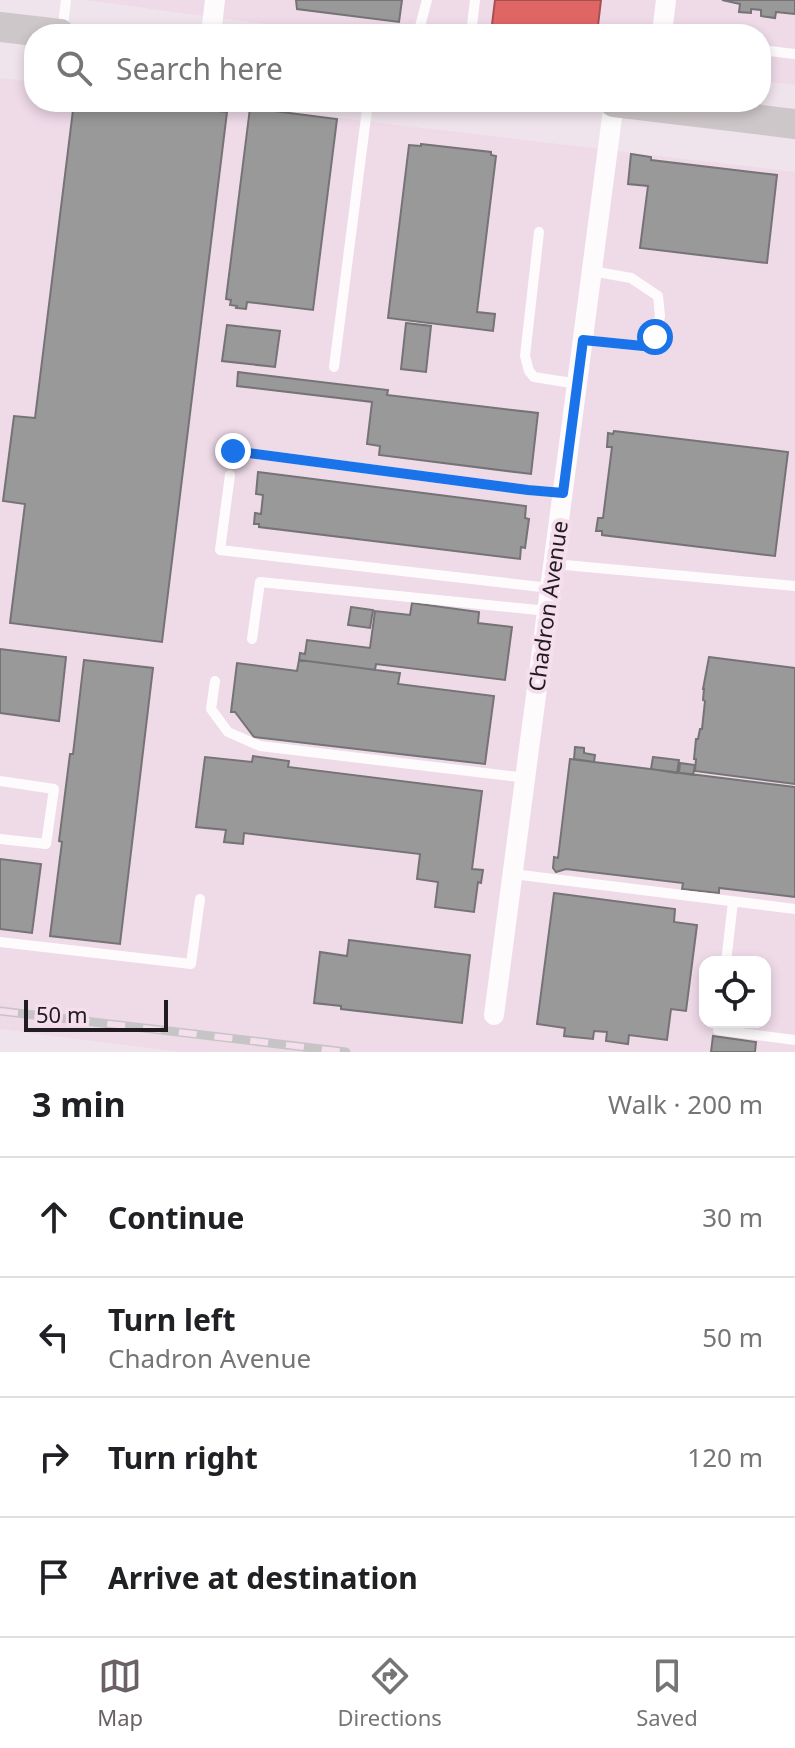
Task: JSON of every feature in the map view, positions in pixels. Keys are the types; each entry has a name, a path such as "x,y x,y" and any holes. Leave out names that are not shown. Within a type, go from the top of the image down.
{"main road":[{"path":"0,27 24,30"},
{"path":"710,112 795,124"}],"street":[{"path":"212,24 215,0"},
{"path":"663,24 666,0"},
{"name":"Chadron Avenue","path":"494,1015 613,112"}],"lane":[{"path":"62,24 66,0"},
{"path":"421,24 427,0"},
{"path":"472,24 475,0"},
{"path":"771,51 795,54"},
{"path":"334,367 367,112"},
{"path":"539,232 525,356 534,377 578,384"},
{"path":"583,340 643,346 655,337 660,316 658,296 631,278 592,271"},
{"path":"233,451 563,493"},
{"path":"230,475 220,550 550,588"},
{"path":"554,564 795,586"},
{"path":"252,639 260,582 548,611"},
{"path":"215,681 211,709 228,732 260,746 526,778"},
{"path":"0,781 54,789 46,844 0,839"},
{"path":"513,874 795,909"},
{"path":"0,942 191,964 200,899"},
{"path":"727,956 733,902"},
{"path":"718,1028 795,1040"}],"shaded area":[{"path":"85,0 795,0 795,85 771,82 771,24 264,24"},
{"path":"0,78 24,81 24,112 290,112 795,172 795,1052 179,1052 0,1029"}],"building: Shops":[{"path":"495,0 601,0 598,24 492,24"}],"building: Industry":[{"path":"296,0 402,0 399,22 297,9"},
{"path":"722,0 795,0 795,14 776,12 775,18 761,16 761,10 739,12 740,4"},
{"path":"73,112 227,112 162,642 10,623 25,504 3,501 14,416 35,418"},
{"path":"249,112 282,112 337,119 313,310 247,302 246,309 236,308 230,305 231,300 226,299"},
{"path":"409,145 491,152 496,156 477,312 495,314 493,331 388,318"},
{"path":"631,154 651,157 651,160 777,175 767,263 640,248 648,186 628,184"},
{"path":"406,323 431,326 426,372 401,369"},
{"path":"227,325 280,331 275,367 222,361"},
{"path":"238,372 388,390 387,395 538,413 531,474 379,455 380,446 367,444 372,402 237,386"},
{"path":"614,431 788,452 775,556 602,535 602,531 596,531 598,518 603,518 612,447 607,447 608,433 613,434"},
{"path":"258,472 526,506 525,518 529,519 525,548 521,547 520,559 259,527 259,524 254,524 255,513 261,514 263,495 256,494"},
{"path":"412,603 479,612 478,623 512,627 505,680 376,664 375,670 299,660 300,653 305,654 307,640 370,648 375,611 410,615"},
{"path":"351,607 373,610 370,628 348,625"},
{"path":"0,649 66,657 59,721 0,713"},
{"path":"709,657 795,668 795,784 695,771 696,739 702,729 703,689"},
{"path":"84,660 153,668 120,944 50,936 62,842 59,841"},
{"path":"299,660 400,673 398,684 494,696 485,764 254,737 235,712 231,712 237,663 297,671"},
{"path":"575,747 584,748 584,753 595,755 594,762 574,759"},
{"path":"253,756 289,761 288,767 482,791 472,869 483,870 474,912 435,907 438,882 417,879 420,854 244,833 243,844 224,842 226,830 196,827 205,757 252,762"},
{"path":"653,757 679,760 677,773 651,769"},
{"path":"570,759 795,787 795,897 719,888 719,893 682,889 683,883 566,869 556,872 553,868 554,857 558,858"},
{"path":"680,763 695,765 693,775 679,773"},
{"path":"0,859 41,864 32,933 0,929"},
{"path":"554,893 675,909 674,922 697,925 686,1011 671,1009 667,1040 629,1035 628,1044 606,1041 607,1032 594,1031 593,1039 564,1036 565,1028 537,1024"},
{"path":"349,940 470,955 462,1023 314,1003 320,952 347,956"},
{"path":"713,1036 756,1042 755,1052 711,1052"}],"railway":[{"path":"0,1011 346,1052"}],"route":[{"path":"233,451 563,493 583,340 643,346 655,337"}]}
